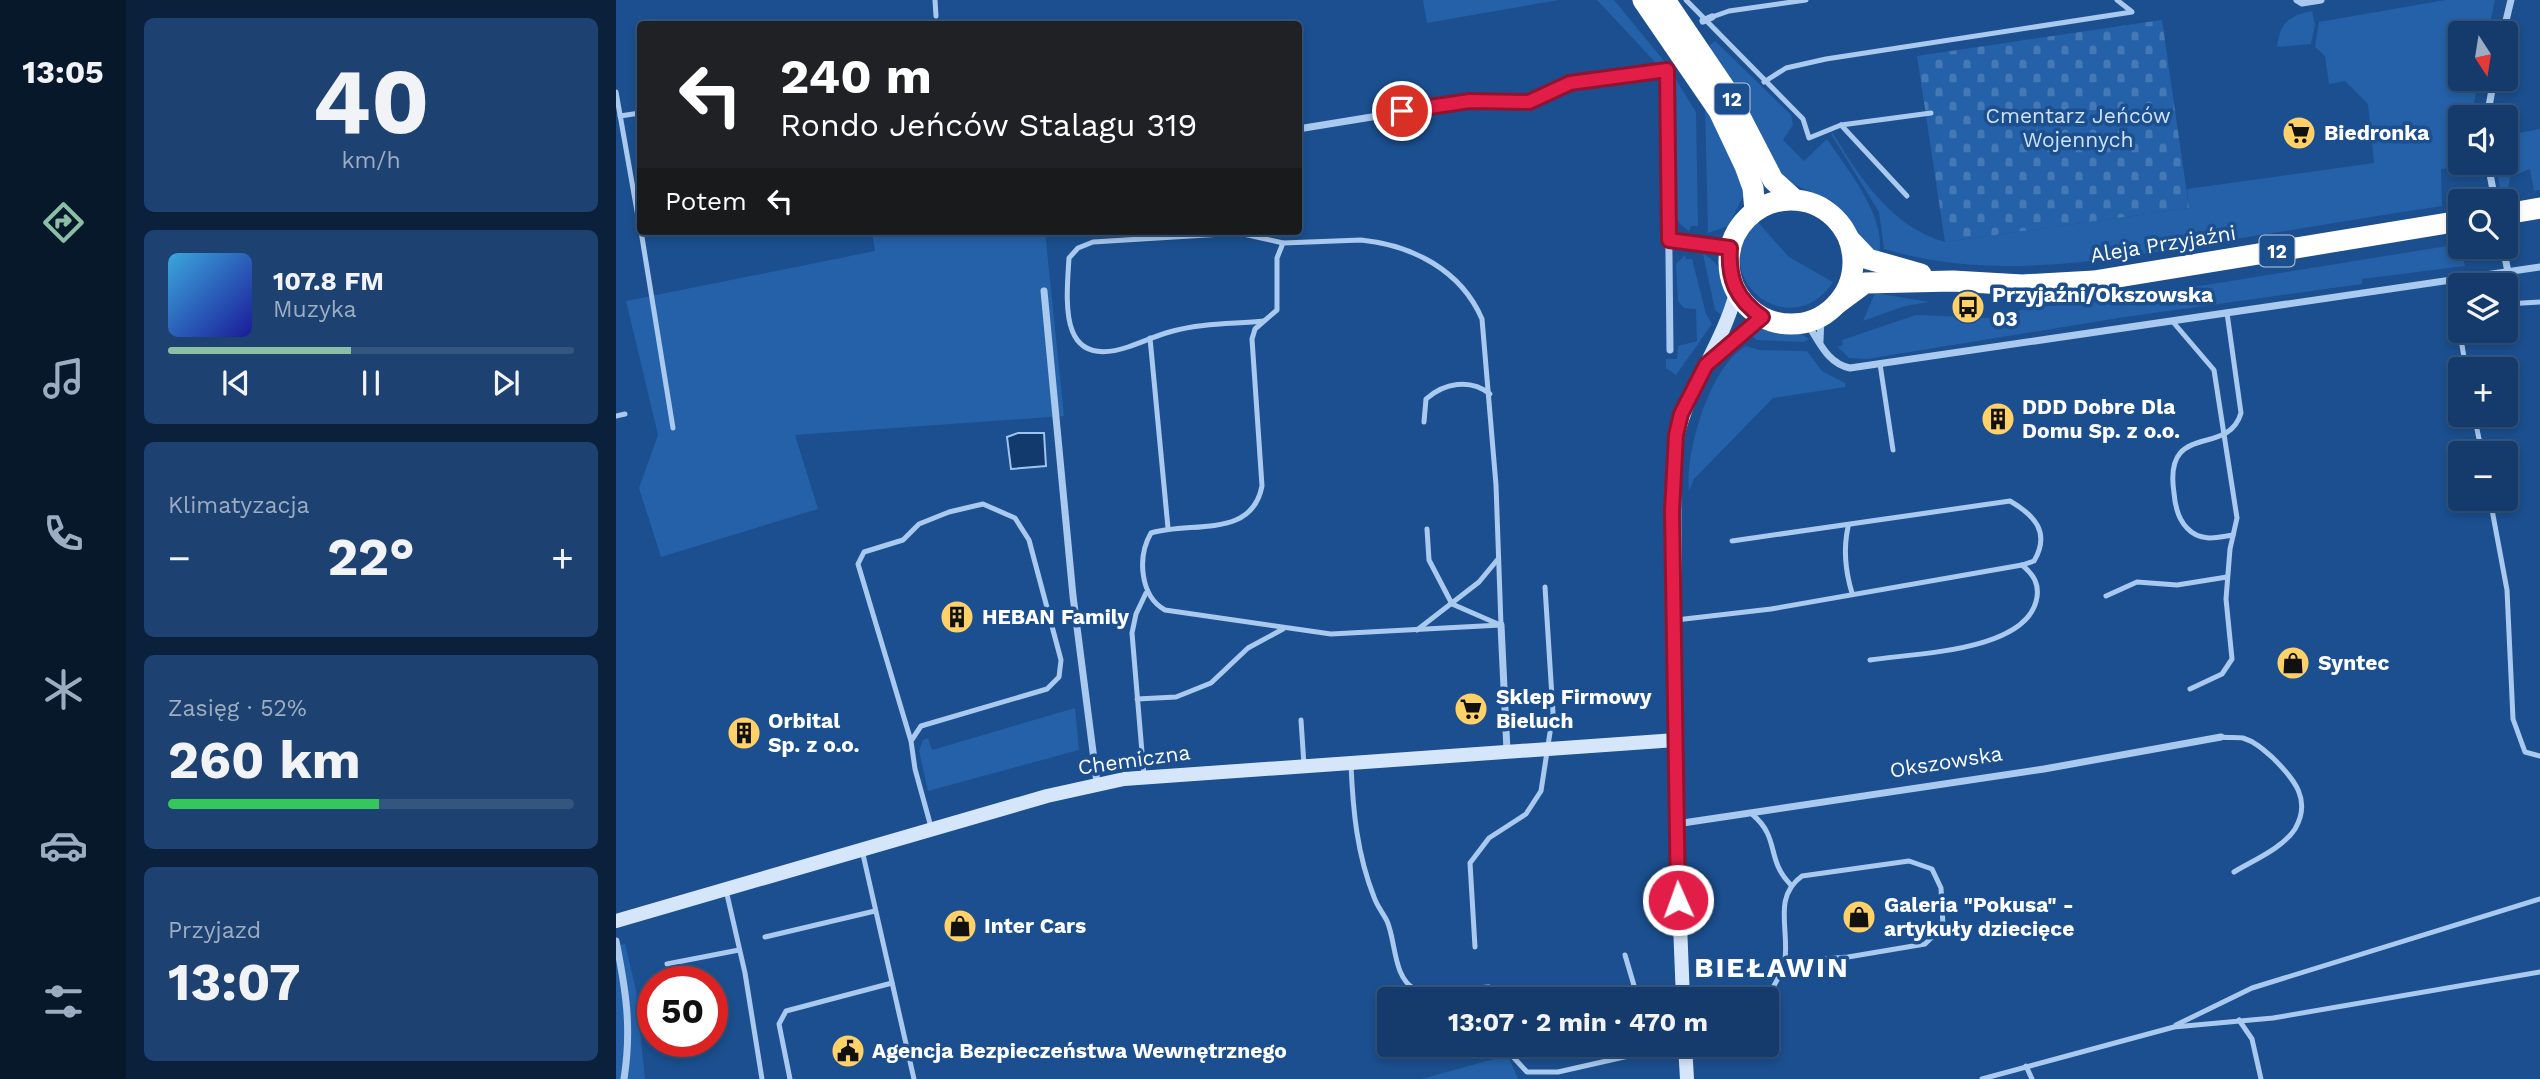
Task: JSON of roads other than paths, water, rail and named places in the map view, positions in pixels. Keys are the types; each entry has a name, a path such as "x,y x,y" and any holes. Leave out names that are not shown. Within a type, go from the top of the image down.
{"highway":[{"name":"12","path":"1643,0 1719,111 1753,188 1755,211"},
{"name":"12","path":"1665,0 1728,93 1773,180 1794,199 1827,211 1839,223 1848,239 1853,261 1849,283 1838,303 1814,319"},
{"path":"1794,199 1773,202 1755,211 1739,227 1730,248 1729,271 1736,293 1747,307 1762,317 1784,324 1814,319"},
{"path":"2518,212 2540,208"},
{"name":"Aleja Przyjaźni","path":"1838,303 1865,283 1954,282 2022,285 2094,281 2448,223"},
{"name":"Aleja Przyjaźni","path":"1848,239 1868,259 1954,282"}],"street":[{"path":"2297,0 2302,3 2321,0"},
{"path":"2506,21 2511,0"},
{"path":"1703,20 1712,18"},
{"path":"1302,128 1470,101 1529,102 1570,83 1667,70 1670,350"},
{"path":"1669,240 1730,248"},
{"path":"2505,259 2508,272"},
{"path":"2502,273 2540,267"},
{"path":"1814,319 1827,356 1840,366 1880,364 2448,281"},
{"path":"1044,291 1073,596 1097,783"},
{"path":"1683,987 1676,824 1672,477 1681,414 1731,313 1736,293"},
{"path":"1706,365 1762,317"},
{"path":"1814,319 1821,345"},
{"path":"1501,625 1507,751"},
{"name":"Okszowska","path":"1676,824 1753,815 2221,737"},
{"name":"Chemiczna","path":"616,921 1097,783 1144,776 1676,740"},
{"path":"616,941 627,992 630,1032 624,1079"},
{"path":"1684,1057 1687,1079"}],"lane":[{"path":"935,0 936,16"},
{"path":"1686,0 1803,120 1809,138 1841,125 1931,113"},
{"path":"1712,18 1729,11 1806,0"},
{"path":"1764,82 1786,68 1826,59 2132,12 2117,0"},
{"path":"616,92 637,206"},
{"path":"621,116 637,114"},
{"path":"1841,125 1907,196"},
{"path":"642,235 673,428"},
{"path":"1207,235 1093,242 1078,248 1069,258 1068,280 1072,334 1079,345 1090,351 1104,352 1177,330 1265,321"},
{"path":"1248,235 1283,243 1383,242 1435,263 1473,298 1482,319 1490,394 1501,625"},
{"path":"1144,776 1132,634 1136,614 1146,593 1145,543 1151,533 1168,528 1236,522 1251,514 1259,502 1262,486 1252,339 1255,329 1277,310 1277,258 1283,243"},
{"path":"2518,303 2540,302"},
{"path":"2227,313 2241,413 2238,425 2224,435 2186,445 2178,455 2171,474 2176,508 2184,525 2195,536 2212,539 2233,535"},
{"path":"2173,322 2214,370 2237,518 2225,599 2232,659 2222,674 2190,689"},
{"path":"1150,338 1168,528"},
{"path":"1880,364 1893,450"},
{"path":"1423,422 1426,399 1437,389 1471,384 1490,394"},
{"path":"616,416 625,414"},
{"path":"1673,620 1771,609 2022,565 2034,561 2040,550 2041,533 2031,513 2010,501 1848,527 1732,541"},
{"path":"911,741 921,726 1046,690 1059,677 1061,660 1029,540 1015,518 983,504 949,512 919,524 903,540 864,552 858,564 911,741 915,769 932,831"},
{"path":"2492,511 2507,590 2513,719 2525,752 2540,756"},
{"path":"1848,527 1844,544 1846,573 1852,593"},
{"path":"1427,529 1429,560 1452,604 1501,625"},
{"path":"1417,630 1479,582 1498,559"},
{"path":"1870,660 1986,642 2009,634 2025,622 2035,607 2038,589 2032,574 2022,565"},
{"path":"2106,596 2137,582 2176,585 2227,578"},
{"path":"1475,947 1470,863 1489,838 1526,814 1541,791 1553,713 1545,587"},
{"path":"1146,593 1152,603 1164,610 1247,620 1283,629 1341,634 1501,625"},
{"path":"1137,699 1175,697 1212,682 1248,648 1283,629"},
{"path":"1301,720 1304,765"},
{"path":"2221,737 2243,738 2261,747 2295,779 2301,794 2302,810 2295,830 2279,845 2234,873"},
{"path":"1350,762 1359,853 1375,900 1387,921 1400,971 1411,987"},
{"path":"1753,815 1767,827 1778,871 1790,884"},
{"path":"862,850 914,1079"},
{"path":"1773,987 1785,962 1783,900 1790,884 1802,876 1909,861 1932,869 1941,888 1943,926 1925,944 1836,959 1785,962"},
{"path":"726,890 762,1079"},
{"path":"2174,1027 2252,988 2540,899"},
{"path":"765,937 875,911"},
{"path":"667,964 739,950"},
{"path":"1625,955 1634,987"},
{"path":"1982,1079 2174,1027 2273,1018 2540,972"},
{"path":"790,1079 779,1024 786,1011 892,983"},
{"path":"2239,1020 2252,1039 2261,1079"},
{"path":"1514,1057 1527,1072 1558,1072 1614,1057"},
{"path":"2026,1066 2032,1079"}],"place":[{"name":"Biedronka","path":"2299,133"},
{"name":"Przyjaźni/Okszowska 03","path":"1968,307"},
{"name":"DDD Dobre Dla Domu Sp. z o.o.","path":"1998,419"},
{"name":"HEBAN Family","path":"957,617"},
{"name":"Syntec","path":"2293,663"},
{"name":"Sklep Firmowy Bieluch","path":"1471,709"},
{"name":"Orbital Sp. z o.o.","path":"744,733"},
{"name":"Galeria \"Pokusa\" - artykuły dziecięce","path":"1859,917"},
{"name":"Inter Cars","path":"960,926"},
{"name":"Agencja Bezpieczeństwa Wewnętrznego","path":"848,1051"}],"district":[{"name":"BIEŁAWIN","path":"1772,967"}],"park label":[{"name":"Cmentarz Jeńców Wojennych","path":"2078,128"}]}
